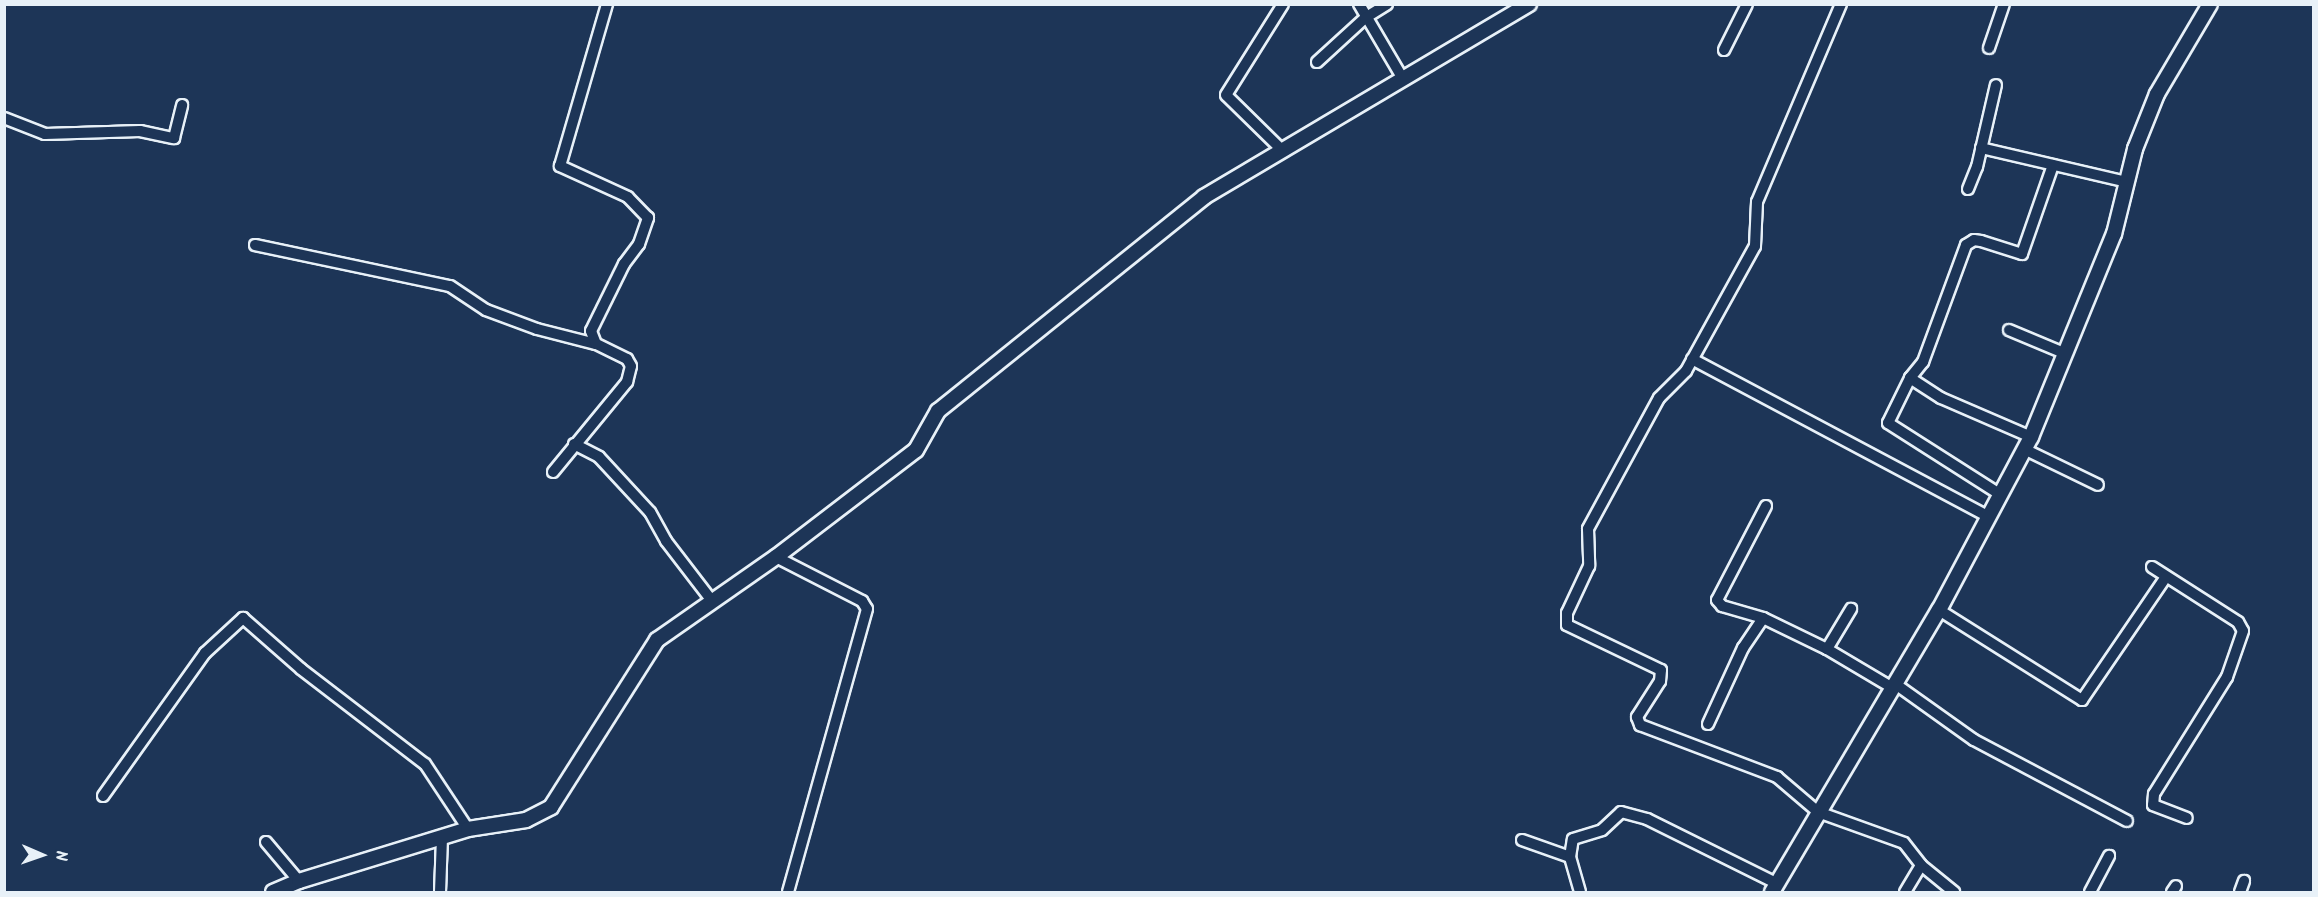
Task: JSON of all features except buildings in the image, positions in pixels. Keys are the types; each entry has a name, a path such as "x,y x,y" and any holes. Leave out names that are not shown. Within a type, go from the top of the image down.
{"street":[{"path":"596,344 591,330 624,264 639,244 648,218 628,197 560,166 607,4"},
{"path":"1282,150 1226,95 1283,4"},
{"path":"1359,4 1365,18 1403,80"},
{"path":"1317,62 1365,18 1387,4"},
{"path":"273,892 299,880 468,829 526,820 551,807 657,640 776,557 916,450 938,411 1204,197 1528,4"},
{"path":"1724,50 1747,4"},
{"path":"1841,4 1757,202 1755,246 1692,359 1659,398 1588,529 1589,566 1567,613 1567,625 1661,670 1660,681 1637,717 1640,725 1777,777 1818,812 1904,843 1921,865 1954,892"},
{"path":"1989,48 2004,4"},
{"path":"1580,892 1570,856 1573,839 1602,830 1621,812 1647,819 1774,888 1939,609 2027,443 2114,234 2135,149 2157,94 2210,4"},
{"path":"1968,189 1982,148 1996,85"},
{"path":"4,118 45,134 140,131 174,138 182,105"},
{"path":"1982,148 2127,183"},
{"path":"2001,495 1888,423 1910,378 1923,362 1947,306 1966,245 1974,240 1981,241 2022,254 2053,165"},
{"path":"255,244 450,286 486,310 537,330 596,344 627,359 631,366 627,382 553,472"},
{"path":"2009,330 2064,353"},
{"path":"1692,359 1989,517"},
{"path":"1910,378 1941,398 2027,443 2098,485"},
{"path":"574,444 599,457 650,512 672,549 712,601"},
{"path":"1766,506 1718,600 1722,606 1762,618 1827,648 1893,685 1974,740 2127,821"},
{"path":"776,557 862,601 867,609 788,892"},
{"path":"2152,567 2238,622 2243,631 2227,677 2152,800 2153,805 2187,818"},
{"path":"1939,609 2082,700 2166,578"},
{"path":"1827,648 1851,609"},
{"path":"103,796 205,653 243,618 301,669 425,764 468,829"},
{"path":"1708,724 1743,648 1762,618"},
{"path":"440,892 442,837"},
{"path":"1522,840 1570,856"},
{"path":"266,842 299,880"},
{"path":"2090,892 2109,856"},
{"path":"1905,892 1921,865"},
{"path":"2240,892 2244,881"}]}
